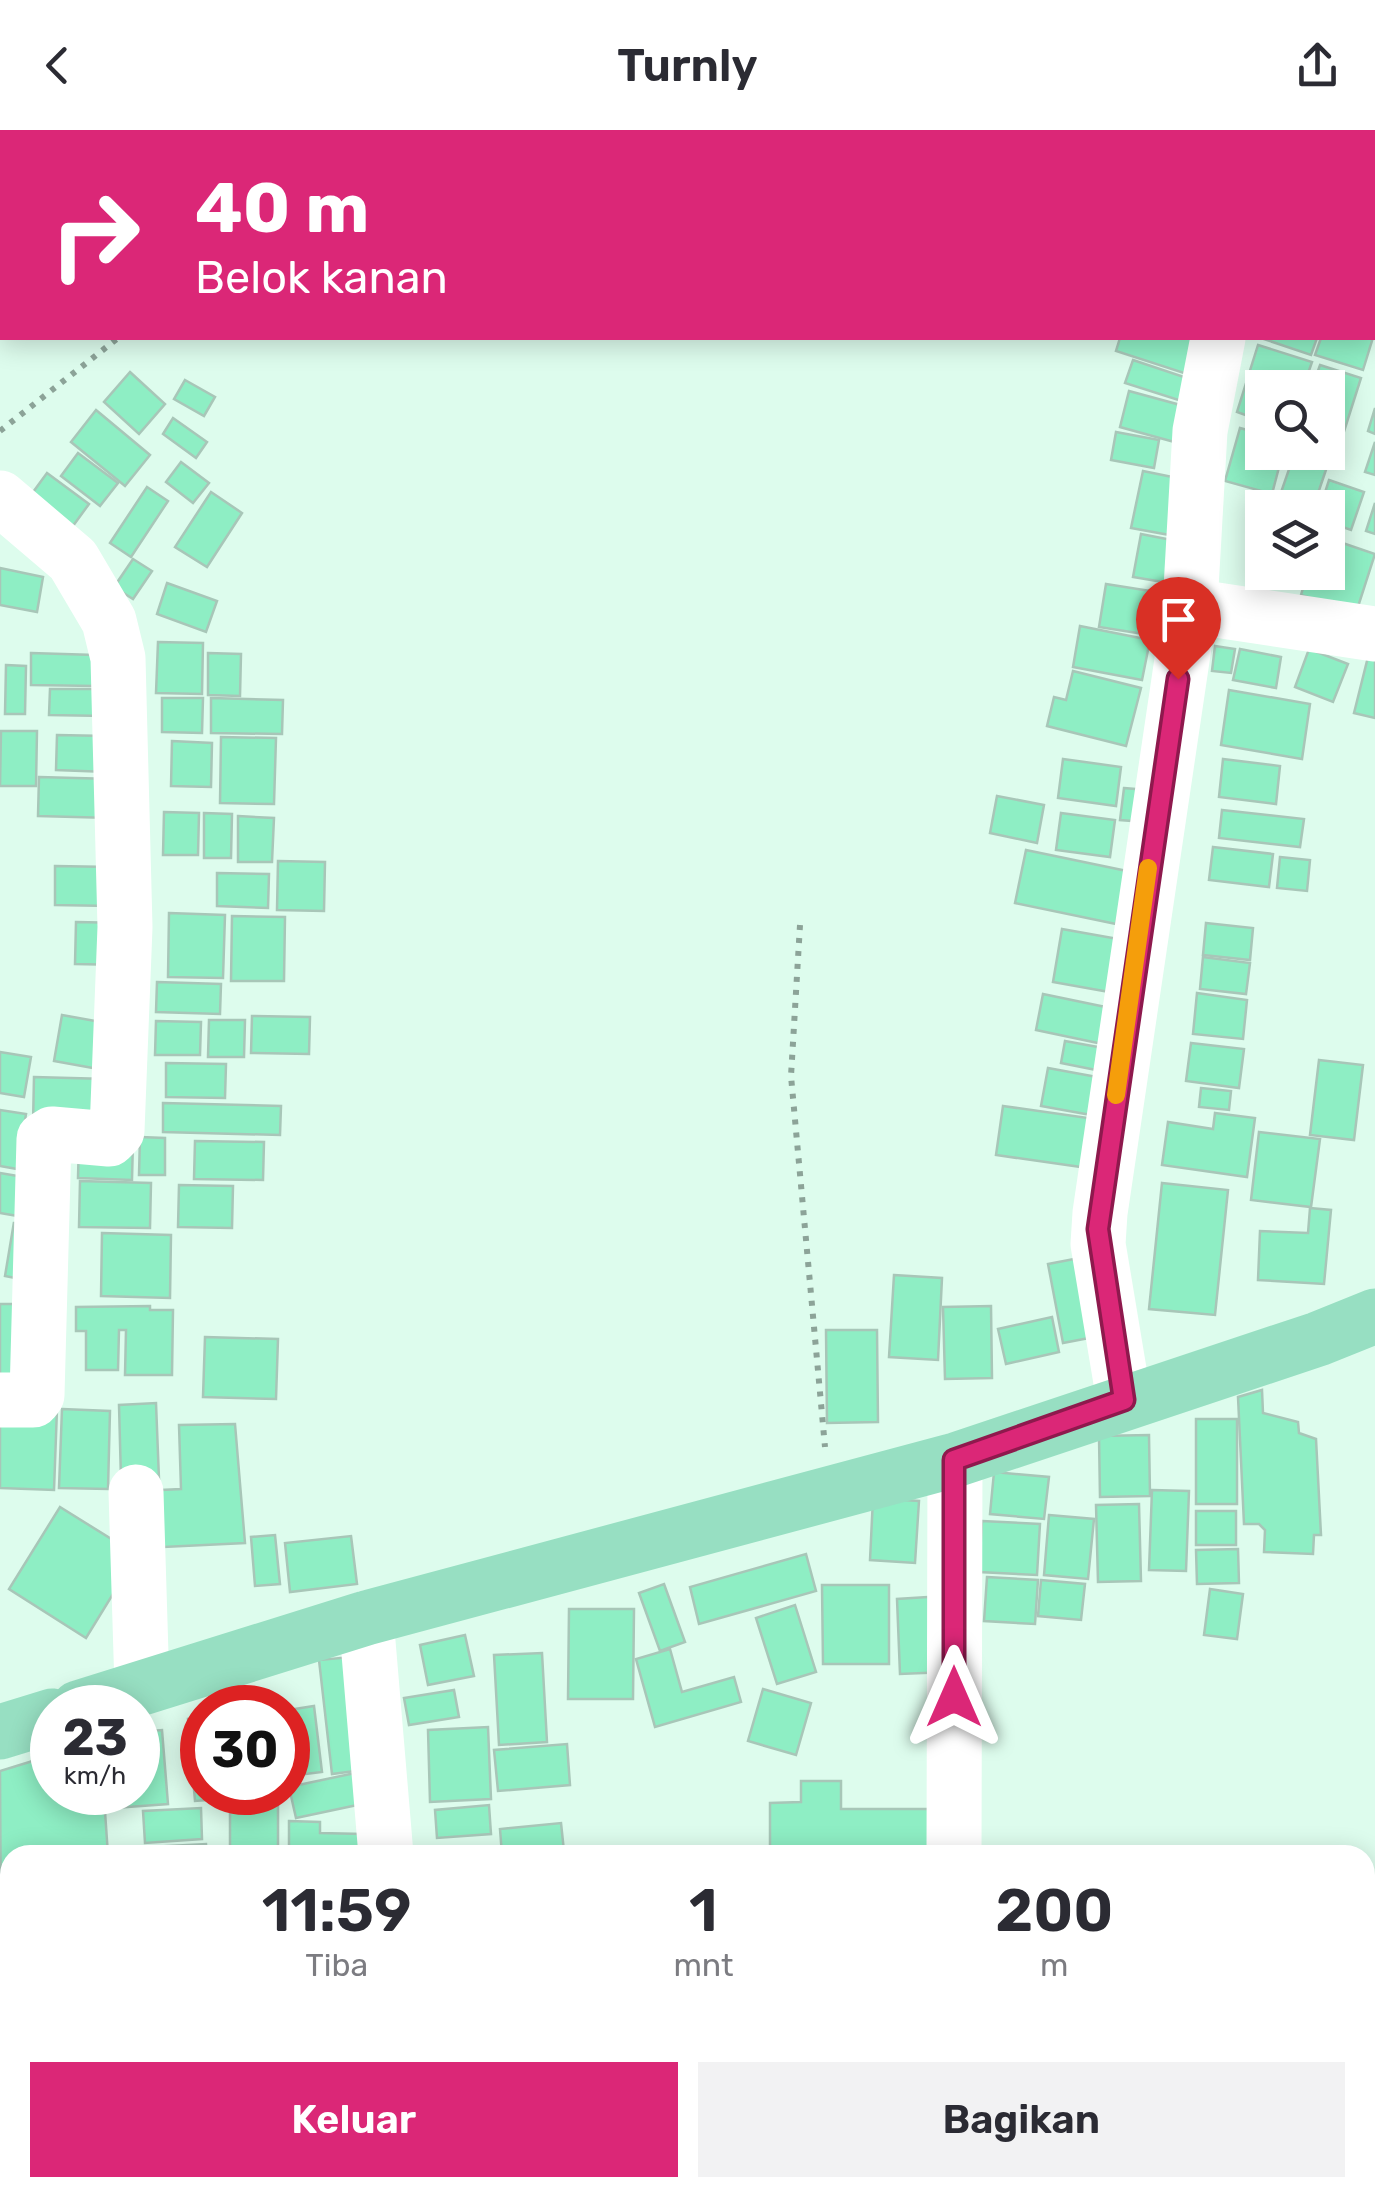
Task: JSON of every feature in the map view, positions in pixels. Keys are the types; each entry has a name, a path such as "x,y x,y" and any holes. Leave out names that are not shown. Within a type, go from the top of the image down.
{"main road":[{"path":"148,1685 366,1618 954,1460 1124,1400 1318,1339 1375,1316"},
{"path":"0,1732 30,1723"}],"street":[{"path":"1124,1400 1098,1244 1100,1213 1190,606 1200,431 1218,340"},
{"path":"0,498 73,560 109,621 122,688 125,927 117,1131 109,1139 52,1134 44,1139 37,1395 33,1400 0,1400"},
{"path":"1190,606 1375,634"},
{"path":"954,1460 954,1845"},
{"path":"136,1492 142,1685"},
{"path":"366,1618 385,1845"}],"path":[{"path":"0,430 115,340"},
{"path":"800,925 791,1076 830,1493"}],"building":[{"path":"1119,340 1204,342 1193,376 1116,351"},
{"path":"1267,340 1316,340 1311,355"},
{"path":"1320,340 1372,340 1363,370 1315,355"},
{"path":"1258,345 1312,362 1309,370 1250,370"},
{"path":"1133,360 1199,382 1191,404 1125,383"},
{"path":"130,372 165,404 139,434 104,402"},
{"path":"1345,373 1361,378 1345,428"},
{"path":"185,380 215,397 204,416 174,399"},
{"path":"1245,386 1245,415 1237,412"},
{"path":"1129,391 1195,409 1185,445 1120,427"},
{"path":"1375,408 1375,434 1368,431"},
{"path":"96,410 150,455 125,486 71,442"},
{"path":"173,418 207,442 196,458 163,434"},
{"path":"1240,428 1245,429 1245,470 1278,470 1273,490 1225,481"},
{"path":"1116,432 1159,440 1154,468 1111,460"},
{"path":"1375,442 1375,475 1365,472"},
{"path":"78,453 118,483 100,506 61,476"},
{"path":"181,462 209,483 193,503 166,482"},
{"path":"1289,470 1326,470 1319,490 1282,490"},
{"path":"1143,471 1187,480 1175,536 1131,528"},
{"path":"47,473 89,504 70,530 28,499"},
{"path":"1329,480 1364,492 1351,530 1345,528 1345,490 1326,490"},
{"path":"147,487 168,501 131,557 110,543"},
{"path":"211,492 242,513 207,567 175,547"},
{"path":"1375,503 1375,534 1366,531"},
{"path":"1141,534 1177,541 1169,583 1133,577"},
{"path":"1345,544 1375,554 1356,613 1301,595 1303,590 1345,590"},
{"path":"133,559 152,571 133,599 114,587"},
{"path":"0,568 43,577 37,612 0,605"},
{"path":"167,583 217,601 206,632 157,614"},
{"path":"1106,584 1176,595 1169,638 1099,627"},
{"path":"1080,626 1150,640 1142,680 1073,667"},
{"path":"158,642 203,643 202,694 156,693"},
{"path":"1215,646 1235,649 1231,673 1212,671"},
{"path":"1240,649 1281,657 1276,688 1233,680"},
{"path":"1309,649 1348,664 1333,702 1295,687"},
{"path":"31,653 95,655 95,686 31,685"},
{"path":"208,653 241,654 240,696 208,695"},
{"path":"1368,657 1375,658 1375,718 1354,713"},
{"path":"6,665 26,666 25,714 5,714"},
{"path":"1073,671 1141,688 1126,746 1047,726 1054,697 1066,700"},
{"path":"50,689 106,689 105,716 49,715"},
{"path":"1229,690 1310,704 1302,759 1221,745"},
{"path":"162,698 203,698 202,733 162,732"},
{"path":"211,698 283,700 282,734 211,733"},
{"path":"1,731 37,731 36,786 0,786"},
{"path":"57,735 107,736 107,772 56,770"},
{"path":"221,737 276,738 274,804 220,803"},
{"path":"172,741 212,743 211,787 171,786"},
{"path":"1063,759 1121,767 1116,806 1058,798"},
{"path":"1223,759 1280,766 1276,804 1219,797"},
{"path":"39,777 112,779 111,818 38,816"},
{"path":"1124,788 1147,790 1144,822 1120,820"},
{"path":"997,796 1044,805 1037,843 990,833"},
{"path":"1222,810 1304,819 1300,847 1219,838"},
{"path":"164,812 199,813 198,855 163,855"},
{"path":"204,813 232,814 231,858 204,858"},
{"path":"1061,813 1115,820 1110,857 1056,850"},
{"path":"238,816 274,818 272,862 238,862"},
{"path":"1213,847 1273,854 1269,887 1209,880"},
{"path":"1026,850 1127,871 1116,924 1015,903"},
{"path":"1280,857 1310,860 1307,891 1277,888"},
{"path":"278,861 325,862 324,911 277,910"},
{"path":"55,866 112,867 111,906 55,905"},
{"path":"217,873 269,874 268,908 217,906"},
{"path":"169,913 225,915 223,978 168,977"},
{"path":"232,916 285,917 284,981 231,981"},
{"path":"76,922 124,923 123,965 75,964"},
{"path":"1206,923 1253,928 1250,960 1203,955"},
{"path":"1062,929 1135,942 1126,995 1053,982"},
{"path":"1203,957 1250,963 1246,994 1200,989"},
{"path":"157,982 221,984 220,1014 156,1012"},
{"path":"1197,993 1247,1000 1243,1039 1193,1034"},
{"path":"1043,994 1120,1010 1112,1046 1036,1030"},
{"path":"62,1015 112,1024 104,1070 54,1061"},
{"path":"252,1016 310,1017 309,1054 251,1053"},
{"path":"209,1020 245,1020 244,1057 208,1057"},
{"path":"156,1021 201,1022 200,1055 155,1055"},
{"path":"1065,1041 1120,1051 1116,1074 1061,1063"},
{"path":"1191,1043 1244,1049 1239,1088 1186,1081"},
{"path":"0,1052 31,1057 24,1097 0,1093"},
{"path":"1319,1060 1363,1065 1354,1140 1310,1135"},
{"path":"166,1063 226,1064 225,1098 166,1097"},
{"path":"1048,1068 1108,1079 1102,1117 1041,1106"},
{"path":"34,1077 107,1079 106,1125 33,1124"},
{"path":"1201,1088 1231,1091 1229,1110 1199,1107"},
{"path":"163,1103 281,1106 280,1135 163,1132"},
{"path":"1003,1106 1109,1121 1102,1170 996,1155"},
{"path":"0,1110 26,1114 17,1169 0,1166"},
{"path":"1215,1113 1255,1118 1247,1177 1162,1165 1168,1122 1213,1129"},
{"path":"1259,1132 1320,1139 1311,1207 1251,1200"},
{"path":"140,1137 165,1138 165,1175 139,1175"},
{"path":"79,1140 133,1141 132,1180 78,1178"},
{"path":"195,1141 264,1142 263,1180 194,1179"},
{"path":"0,1173 41,1180 35,1219 0,1213"},
{"path":"80,1181 151,1183 150,1228 79,1227"},
{"path":"1162,1183 1228,1190 1215,1315 1149,1309"},
{"path":"179,1185 233,1186 232,1228 178,1227"},
{"path":"1310,1208 1331,1210 1324,1284 1258,1280 1260,1231 1308,1233"},
{"path":"14,1222 30,1281 5,1276"},
{"path":"102,1233 171,1235 170,1298 101,1296"},
{"path":"1095,1255 1110,1334 1063,1343 1048,1264"},
{"path":"894,1275 942,1278 938,1360 889,1357"},
{"path":"0,1304 35,1304 33,1385 0,1384"},
{"path":"150,1306 150,1310 173,1310 172,1375 125,1375 126,1330 119,1330 118,1370 86,1370 86,1331 76,1331 76,1307"},
{"path":"991,1306 992,1378 945,1379 943,1307"},
{"path":"1052,1317 1059,1352 1006,1364 998,1329"},
{"path":"826,1330 877,1330 878,1422 827,1423"},
{"path":"205,1337 278,1339 276,1399 203,1397"},
{"path":"1262,1390 1263,1413 1298,1422 1299,1433 1316,1439 1321,1535 1314,1535 1313,1554 1264,1552 1265,1530 1259,1524 1244,1524 1238,1397"},
{"path":"156,1403 159,1479 121,1480 119,1405"},
{"path":"0,1408 57,1409 54,1490 0,1488"},
{"path":"62,1409 110,1411 108,1489 59,1488"},
{"path":"1196,1419 1237,1419 1237,1504 1196,1504"},
{"path":"235,1424 245,1543 143,1548 140,1491 181,1489 179,1425"},
{"path":"1149,1435 1150,1496 1100,1497 1099,1436"},
{"path":"994,1472 1049,1477 1044,1519 990,1514"},
{"path":"1152,1490 1189,1491 1186,1571 1149,1570"},
{"path":"873,1498 919,1501 915,1563 870,1560"},
{"path":"1139,1504 1141,1581 1098,1582 1096,1505"},
{"path":"60,1507 137,1555 86,1638 9,1589"},
{"path":"1196,1511 1236,1511 1236,1545 1196,1545"},
{"path":"1049,1515 1094,1519 1088,1579 1044,1575"},
{"path":"982,1521 1040,1524 1037,1575 979,1572"},
{"path":"275,1535 280,1584 255,1586 251,1537"},
{"path":"351,1536 357,1584 290,1592 285,1543"},
{"path":"1238,1549 1239,1583 1197,1584 1196,1550"},
{"path":"806,1554 816,1591 699,1624 690,1587"},
{"path":"987,1577 1038,1580 1035,1624 984,1621"},
{"path":"1041,1580 1085,1584 1081,1620 1038,1616"},
{"path":"664,1584 685,1642 660,1651 639,1593"},
{"path":"822,1585 889,1585 889,1664 823,1664"},
{"path":"1210,1589 1243,1594 1237,1639 1204,1635"},
{"path":"943,1596 947,1672 900,1674 897,1599"},
{"path":"795,1605 816,1672 777,1684 756,1618"},
{"path":"569,1609 634,1609 633,1699 568,1699"},
{"path":"465,1635 474,1676 428,1685 420,1645"},
{"path":"670,1649 682,1692 734,1677 741,1702 655,1727 636,1659"},
{"path":"542,1653 547,1742 499,1745 494,1655"},
{"path":"350,1657 363,1770 332,1774 319,1660"},
{"path":"763,1689 811,1703 796,1755 748,1741"},
{"path":"454,1690 459,1717 409,1725 404,1698"},
{"path":"314,1706 322,1772 310,1773 310,1707"},
{"path":"488,1727 491,1799 430,1802 428,1730"},
{"path":"160,1730 168,1804 160,1805"},
{"path":"567,1744 570,1785 498,1791 494,1750"},
{"path":"30,1762 30,1815 105,1815 107,1845 0,1845 0,1771"},
{"path":"355,1773 362,1804 296,1818 295,1815 310,1815 310,1783"},
{"path":"801,1781 841,1781 841,1809 929,1809 929,1845 770,1845 770,1803 801,1802"},
{"path":"489,1805 491,1834 437,1838 435,1810"},
{"path":"180,1809 180,1815 201,1815 202,1839 145,1843 143,1815 160,1815 160,1810"},
{"path":"230,1815 278,1815 278,1845 230,1845"},
{"path":"289,1821 320,1822 320,1833 363,1834 363,1845 289,1845"},
{"path":"561,1823 563,1845 501,1845 500,1829"}],"slow traffic":[{"path":"1116,1095 1148,868"}],"route":[{"path":"954,1697 954,1460 1124,1400 1098,1229 1143,898 1178,679"}]}
